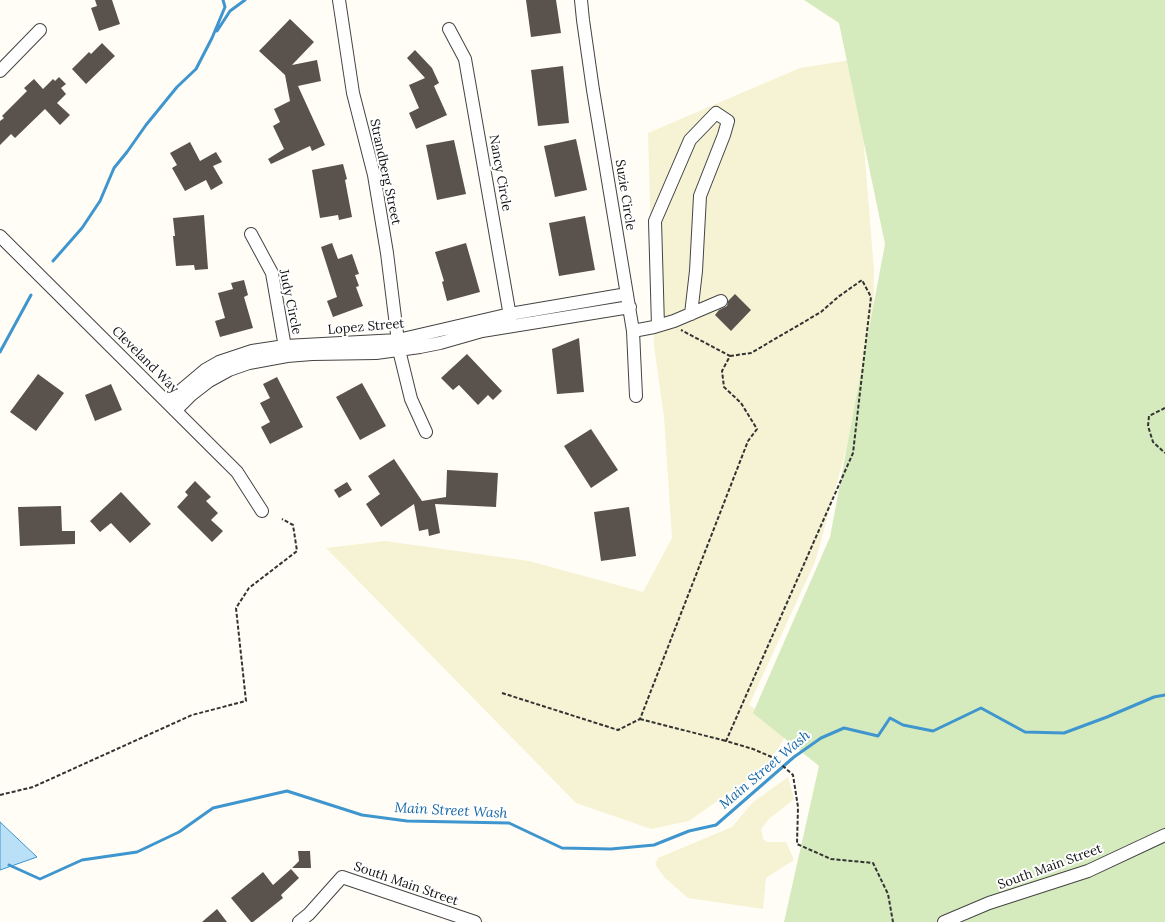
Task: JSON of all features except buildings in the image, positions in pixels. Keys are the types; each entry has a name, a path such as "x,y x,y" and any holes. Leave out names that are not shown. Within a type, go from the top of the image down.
{"street":[{"name":"Strandberg Street","path":"339,0 353,93 374,176 387,253 398,345 411,399 426,432"},
{"name":"Suzie Circle","path":"581,0 593,90 630,307 633,331 636,396"},
{"name":"Nancy Circle","path":"449,29 465,59 511,320"},
{"path":"0,71 40,30"},
{"path":"663,325 655,221 690,140 716,113 728,121 700,196 696,271 691,314"},
{"name":"Judy Circle","path":"251,234 272,273 286,351"},
{"name":"Cleveland Way","path":"0,236 237,472 262,511"},
{"name":"Lopez Street","path":"172,406 191,396 209,381 229,370 286,351 312,354 376,353 398,345 440,342 482,331 511,320 627,294"},
{"path":"633,331 663,325 721,301"},
{"name":"Lopez Street","path":"511,320 630,307"},
{"name":"South Main Street","path":"944,922 989,903 1088,871 1165,835"},
{"name":"South Main Street","path":"299,922 309,914 342,877 460,920 475,922"}],"path":[{"path":"663,325 730,356 751,353 820,312 862,280 871,298 853,453 726,741"},
{"path":"640,719 748,441 757,429 741,403 724,387 722,371 730,356"},
{"path":"1165,408 1149,416 1148,426 1153,442 1165,453"},
{"path":"0,795 32,787 192,715 246,701 236,608 250,588 297,551 293,525 282,519"},
{"path":"502,693 618,730 640,719 726,741 753,749 774,758 793,774 798,807 797,844 831,859 873,863 888,894 893,922"}],"shaded area":[{"path":"857,59 874,271 873,353 815,562 749,705 790,729 767,766 689,821 651,829 576,803 326,548 385,541 529,561 643,592 672,538 664,417 654,346 648,133 800,68"},
{"path":"788,777 794,799 769,819 761,829 763,839 767,842 786,842 794,860 766,878 763,909 688,898 664,877 655,864 658,858 732,827 753,802"}],"green space":[{"path":"804,0 1165,0 1165,922 784,922 819,766 753,713 830,537 885,244 839,23"}],"water":[{"path":"0,822 37,857 0,870"}],"waterway":[{"path":"53,261 82,228 100,201 114,168 146,125 177,87 196,69 212,38 225,7 223,0"},
{"path":"217,31 230,11 245,0"},
{"path":"0,352 31,295"},
{"name":"Main Street Wash","path":"9,865 40,879 82,860 137,852 179,832 213,808 287,791 362,815 407,821 509,823 562,848 611,849 654,845 689,831 716,825 794,757 821,738 844,728 878,736 890,718 903,725 933,731 981,708 1025,732 1064,733 1154,697 1165,695"}]}
